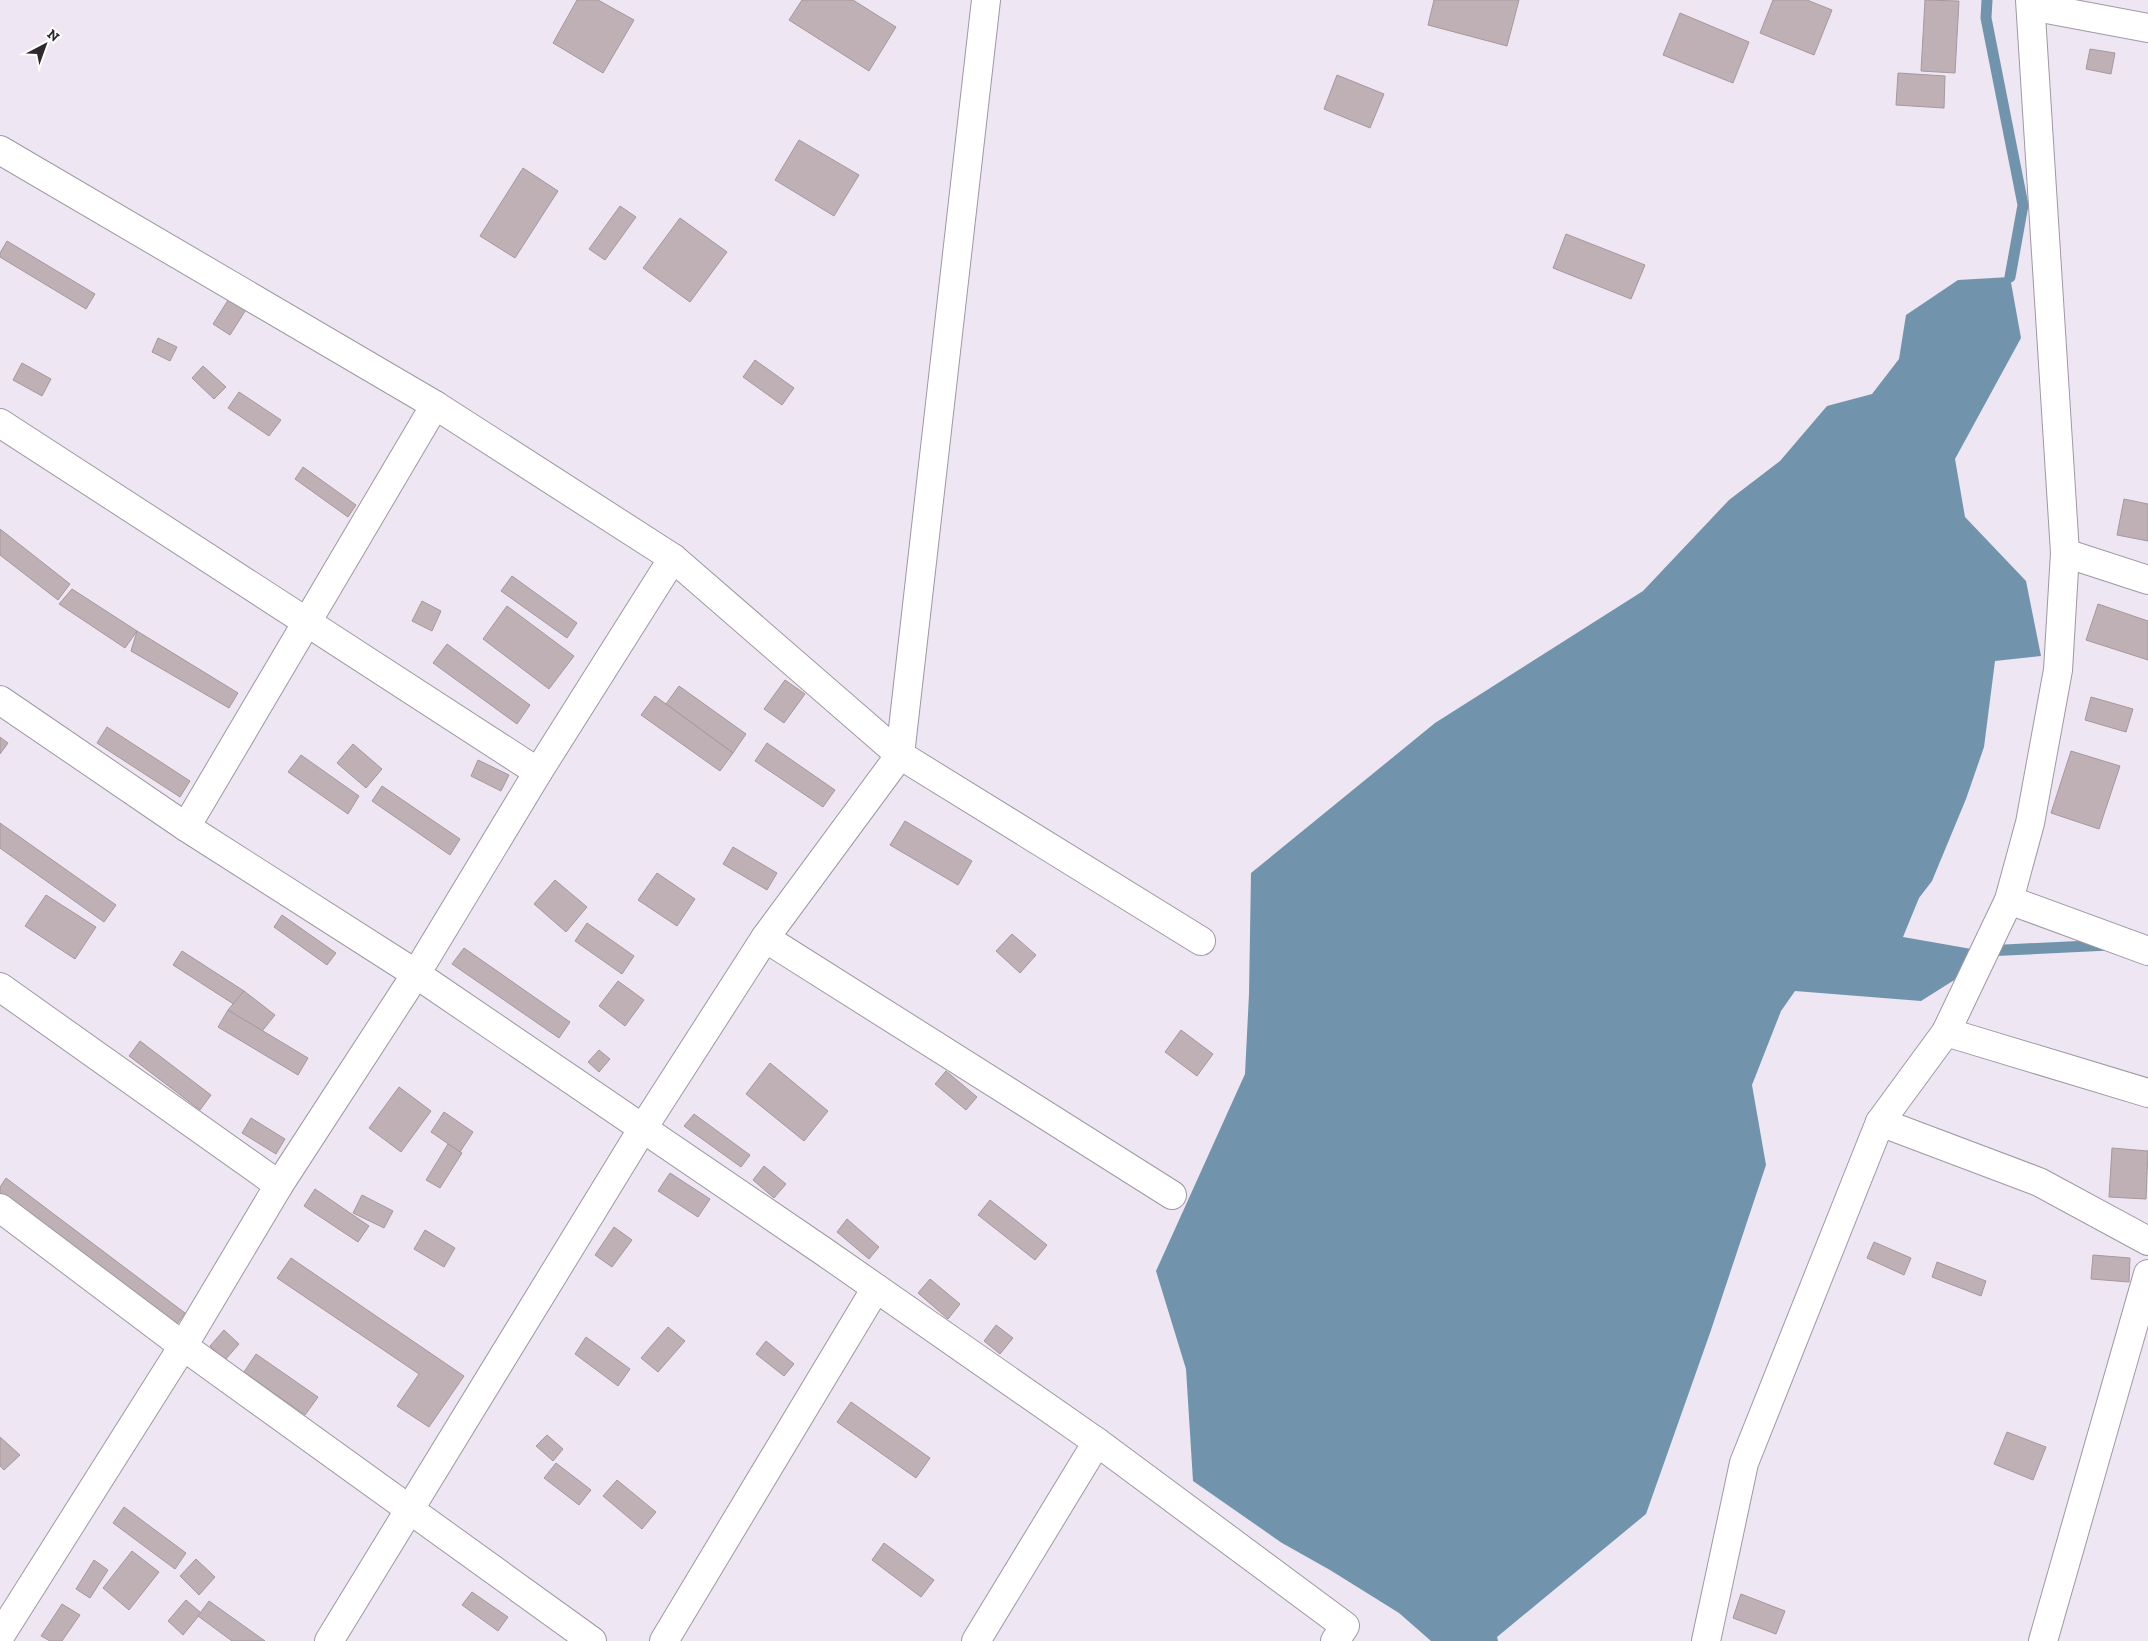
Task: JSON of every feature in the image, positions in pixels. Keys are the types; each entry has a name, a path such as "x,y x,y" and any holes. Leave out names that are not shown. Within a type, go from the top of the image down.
{"street":[{"path":"329,1641 643,1128 765,938 900,755 986,0"},
{"path":"1706,1641 1744,1463 1880,1122 1946,1032 2009,900 2030,823 2058,670 2065,553 2030,3 2148,28"},
{"path":"0,150 435,405 673,558 900,755 1201,941"},
{"path":"186,827 435,405"},
{"path":"0,423 538,772"},
{"path":"2065,553 2148,580"},
{"path":"0,1636 182,1346 279,1184 416,974 538,772 673,558"},
{"path":"0,700 186,827 416,974 876,1288 1097,1442 1345,1626 1335,1641"},
{"path":"2009,900 2148,951"},
{"path":"765,938 1172,1195"},
{"path":"0,987 279,1184"},
{"path":"1946,1032 2148,1093"},
{"path":"1880,1122 2039,1182 2148,1241"},
{"path":"0,1208 182,1346 592,1641"},
{"path":"2043,1641 2148,1274"},
{"path":"664,1641 876,1288"},
{"path":"976,1641 1097,1442"}],"water":[{"path":"2010,277 2021,338 1955,459 1965,517 2026,581 2041,656 1995,661 1984,747 1966,799 1932,881 1919,898 1903,937 1983,951 1967,972 1921,1001 1795,991 1781,1011 1752,1085 1766,1165 1710,1333 1646,1514 1497,1637 1498,1641 1431,1641 1399,1613 1282,1543 1193,1481 1186,1369 1156,1271 1245,1074 1249,994 1251,873 1435,723 1643,591 1729,500 1780,461 1827,406 1872,394 1899,359 1906,315 1958,280"}],"building":[{"path":"577,0 598,0 634,20 603,73 553,43"},
{"path":"802,0 853,0 896,27 869,71 789,20"},
{"path":"1434,0 1519,0 1507,46 1428,25"},
{"path":"1773,0 1807,0 1832,10 1814,55 1760,33"},
{"path":"1925,0 1959,1 1955,73 1921,71"},
{"path":"1680,13 1749,42 1733,83 1663,55"},
{"path":"2090,49 2115,53 2111,74 2086,69"},
{"path":"1898,73 1945,76 1944,108 1896,105"},
{"path":"1337,75 1384,94 1370,128 1324,109"},
{"path":"799,140 859,175 834,216 775,180"},
{"path":"523,168 558,191 515,258 480,236"},
{"path":"620,206 636,217 605,260 589,249"},
{"path":"680,218 727,252 690,302 643,268"},
{"path":"1566,234 1645,265 1631,299 1553,268"},
{"path":"7,241 95,294 86,309 0,257 0,253"},
{"path":"237,286 254,297 230,335 213,324"},
{"path":"158,338 177,347 170,361 152,352"},
{"path":"755,360 794,388 782,405 743,377"},
{"path":"22,363 51,379 42,396 13,380"},
{"path":"203,366 226,387 214,399 192,378"},
{"path":"239,392 281,420 269,436 228,408"},
{"path":"303,467 356,505 348,517 295,479"},
{"path":"2124,499 2148,504 2148,541 2117,535"},
{"path":"0,529 70,584 58,600 0,555"},
{"path":"512,576 577,623 567,638 501,591"},
{"path":"72,589 137,631 125,648 59,604"},
{"path":"422,601 441,611 432,631 412,621"},
{"path":"2098,604 2148,621 2148,660 2086,640"},
{"path":"507,606 574,656 549,689 483,639"},
{"path":"137,631 238,693 229,708 131,651"},
{"path":"447,644 530,705 517,724 433,663"},
{"path":"785,680 805,694 784,723 764,709"},
{"path":"679,686 746,734 733,753 666,704"},
{"path":"655,696 733,753 720,771 641,715"},
{"path":"2091,697 2133,709 2126,732 2085,720"},
{"path":"107,727 190,781 180,797 97,743"},
{"path":"0,737 8,743 0,754"},
{"path":"767,743 835,790 823,807 755,761"},
{"path":"353,744 382,769 366,788 337,763"},
{"path":"2071,751 2120,766 2099,829 2051,813"},
{"path":"301,755 359,796 348,814 288,772"},
{"path":"478,760 509,775 501,791 471,776"},
{"path":"382,786 460,839 450,855 372,801"},
{"path":"905,821 972,861 958,885 890,845"},
{"path":"0,823 116,905 104,922 0,848"},
{"path":"733,847 777,873 767,890 723,864"},
{"path":"657,873 695,899 677,926 638,900"},
{"path":"555,880 587,907 566,932 534,904"},
{"path":"46,895 96,927 75,959 25,926"},
{"path":"282,915 336,953 327,965 274,927"},
{"path":"587,923 634,956 622,974 575,941"},
{"path":"1012,934 1036,955 1020,973 996,951"},
{"path":"464,948 570,1022 559,1038 452,964"},
{"path":"182,951 244,991 235,1005 173,965"},
{"path":"618,981 644,1000 625,1026 599,1006"},
{"path":"244,991 275,1015 259,1035 228,1010"},
{"path":"228,1010 308,1058 298,1075 218,1027"},
{"path":"1181,1030 1213,1054 1197,1076 1165,1052"},
{"path":"140,1041 211,1095 200,1110 129,1056"},
{"path":"599,1050 610,1059 599,1072 588,1062"},
{"path":"770,1063 828,1111 804,1141 746,1094"},
{"path":"946,1071 977,1097 966,1110 935,1084"},
{"path":"399,1087 431,1111 401,1152 369,1128"},
{"path":"444,1112 473,1132 460,1152 431,1132"},
{"path":"694,1114 750,1155 741,1167 684,1126"},
{"path":"251,1118 285,1139 276,1154 242,1133"},
{"path":"448,1144 462,1153 440,1188 426,1180"},
{"path":"2112,1148 2148,1151 2146,1199 2109,1197"},
{"path":"764,1166 786,1184 774,1198 753,1180"},
{"path":"670,1173 710,1199 698,1217 658,1191"},
{"path":"6,1178 185,1313 172,1331 0,1201 0,1187"},
{"path":"315,1189 369,1226 358,1242 304,1206"},
{"path":"362,1195 393,1211 384,1228 353,1213"},
{"path":"990,1200 1047,1245 1035,1260 978,1215"},
{"path":"847,1219 879,1247 869,1259 837,1232"},
{"path":"614,1227 632,1240 612,1267 595,1255"},
{"path":"425,1230 455,1248 444,1267 414,1249"},
{"path":"1874,1242 1911,1258 1904,1275 1867,1258"},
{"path":"2093,1255 2130,1258 2129,1282 2091,1279"},
{"path":"291,1258 464,1376 429,1427 397,1406 419,1374 277,1278"},
{"path":"1937,1262 1986,1281 1981,1296 1932,1277"},
{"path":"930,1279 960,1304 948,1319 918,1293"},
{"path":"996,1325 1013,1338 1000,1354 984,1341"},
{"path":"668,1327 685,1341 658,1372 641,1358"},
{"path":"224,1330 239,1344 225,1360 210,1346"},
{"path":"586,1337 630,1369 618,1386 575,1354"},
{"path":"766,1341 794,1364 784,1376 756,1354"},
{"path":"256,1354 318,1397 305,1415 244,1372"},
{"path":"851,1402 930,1458 916,1478 837,1422"},
{"path":"2007,1432 2046,1447 2033,1480 1994,1464"},
{"path":"547,1435 563,1449 553,1461 536,1446"},
{"path":"0,1437 20,1455 4,1470 0,1466"},
{"path":"556,1463 591,1490 579,1505 544,1478"},
{"path":"617,1480 656,1512 642,1529 603,1496"},
{"path":"124,1507 186,1553 175,1569 113,1523"},
{"path":"884,1543 934,1580 921,1597 872,1560"},
{"path":"132,1551 159,1572 129,1610 103,1588"},
{"path":"196,1559 215,1577 199,1595 180,1576"},
{"path":"94,1560 108,1570 90,1598 76,1589"},
{"path":"472,1592 508,1617 498,1631 462,1605"},
{"path":"1741,1594 1785,1611 1776,1634 1733,1618"},
{"path":"186,1600 201,1613 183,1635 168,1621"},
{"path":"209,1601 265,1641 232,1641 198,1616"},
{"path":"62,1604 80,1615 62,1641 50,1641 41,1636"}],"waterway":[{"path":"1987,0 1986,18 2023,205 2010,277"},
{"path":"1985,951 2109,945"}]}
